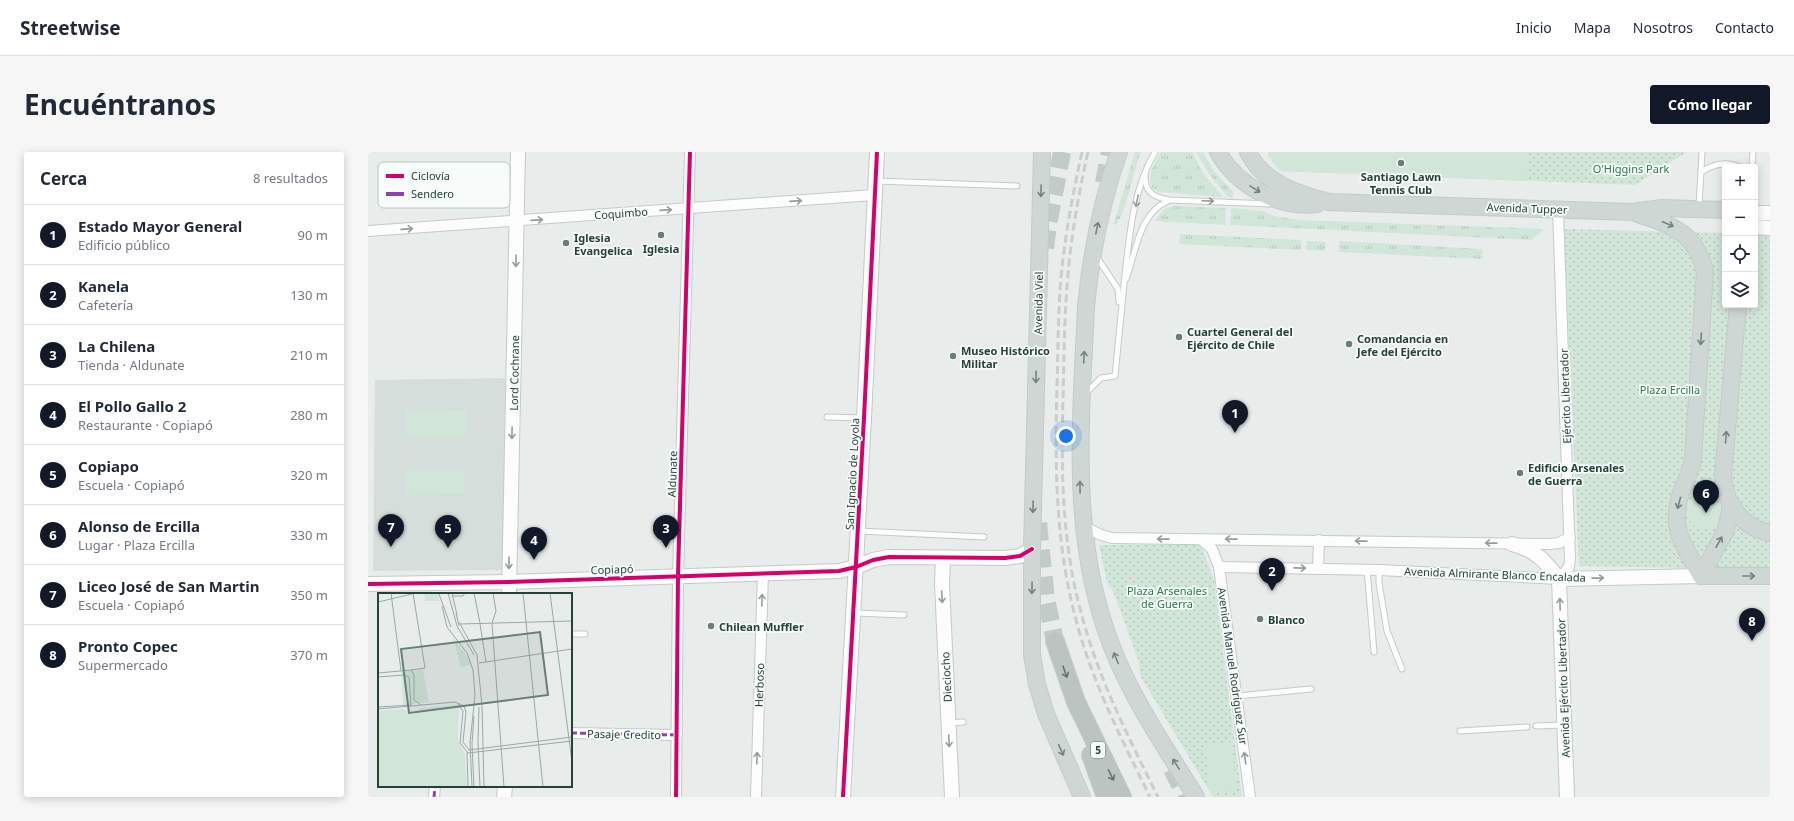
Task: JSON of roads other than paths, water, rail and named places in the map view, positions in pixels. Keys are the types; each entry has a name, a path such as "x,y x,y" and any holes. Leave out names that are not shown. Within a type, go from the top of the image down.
{"highway":[{"name":"5","path":"1056,641 1076,702 1122,797"},
{"path":"1076,702 1088,746 1106,797"}],"main road":[{"name":"Avenida Viel","path":"1032,549 1042,152"},
{"path":"1119,152 1103,202 1092,251 1086,307 1080,480 1083,526 1089,568 1096,598 1115,653 1133,693 1196,797"},
{"name":"Avenida Tupper","path":"1218,152 1231,170 1248,184 1274,199 1300,205 1329,202 1632,212 1662,208 1722,210"},
{"name":"Avenida Tupper","path":"1248,152 1257,166 1278,184 1306,196 1329,202"},
{"path":"1632,212 1667,223 1681,231 1695,245 1704,267 1705,284 1693,459 1692,467 1679,502 1676,519 1680,538 1701,576"},
{"path":"1738,308 1723,476 1725,493 1731,506 1747,523 1770,534"},
{"path":"1701,576 1726,530 1731,506"},
{"path":"1032,549 1031,639 1034,669 1046,714 1082,797"},
{"name":"Avenida Almirante Blanco Encalada","path":"1701,576 1770,576"}],"street":[{"name":"Lord Cochrane","path":"509,588 518,152"},
{"name":"Aldunate","path":"676,797 678,575 690,152"},
{"name":"San Ignacio de Loyola","path":"843,797 854,613 874,188 877,152"},
{"name":"Coquimbo","path":"368,231 688,208 874,188"},
{"name":"Ejército Libertador","path":"1558,209 1570,537 1570,559 1568,567 1559,579"},
{"path":"1758,212 1770,213"},
{"path":"1758,228 1770,228"},
{"path":"1083,526 1101,535 1112,538 1550,544 1559,543 1570,537"},
{"name":"Avenida Manuel Rodríguez Sur","path":"1202,540 1212,549 1219,567 1250,797"},
{"path":"1318,569 1319,540"},
{"path":"1512,544 1525,547 1542,558 1559,579"},
{"name":"Copiapó","path":"368,584 509,588 678,575 838,571 856,567 872,560 884,558 1005,558 1020,556 1032,549"},
{"name":"Dieciocho","path":"943,558 942,584 952,797"},
{"name":"Avenida Almirante Blanco Encalada","path":"1219,567 1379,570 1559,579 1701,576"},
{"name":"Herboso","path":"756,797 763,573"},
{"name":"Avenida Ejército Libertador","path":"1559,579 1567,797"},
{"name":"Pasaje Credito","path":"572,733 677,735"},
{"path":"434,797 435,787"},
{"path":"504,797 505,787"}],"lane":[{"path":"1082,398 1101,378 1115,376 1120,311 1131,228 1140,184 1146,168 1155,152"},
{"path":"1699,208 1702,152"},
{"path":"1752,164 1753,152"},
{"path":"1701,172 1716,165 1724,163 1728,164"},
{"path":"1146,168 1145,179 1151,195 1158,198 1169,200 1300,205"},
{"path":"874,188 1017,186"},
{"path":"1124,285 1144,225 1155,208 1169,200"},
{"path":"1092,251 1118,289 1120,311"},
{"path":"827,417 864,418"},
{"path":"858,531 984,537"},
{"path":"1368,570 1374,652"},
{"path":"1379,570 1379,583 1387,631 1402,669"},
{"path":"854,613 904,615"},
{"path":"572,634 585,634"},
{"path":"1237,696 1311,689"},
{"path":"948,723 963,722"},
{"path":"1536,726 1564,726"},
{"path":"1460,731 1527,727"}],"tunnel":[{"path":"1045,248 1062,152"},
{"path":"1104,183 1110,152"},
{"path":"1038,523 1046,599 1055,641"},
{"path":"1172,769 1186,797"}],"railway":[{"path":"1082,152 1067,230 1060,291 1058,332 1056,445 1058,502 1063,559 1075,616 1089,663 1128,753 1150,797"},
{"path":"1088,152 1072,236 1068,270 1062,427 1064,509 1070,563 1075,589 1089,640 1106,686 1136,753 1158,797"}],"place":[{"name":"Santiago Lawn Tennis Club","path":"1401,163"},
{"name":"Iglesia","path":"661,235"},
{"name":"Iglesia Evangelica","path":"566,243"},
{"name":"Cuartel General del Ejército de Chile","path":"1179,337"},
{"name":"Comandancia en Jefe del Ejército","path":"1349,344"},
{"name":"Museo Histórico Militar","path":"953,356"},
{"name":"Estado Mayor General","path":"1235,433"},
{"name":"Edificio Arsenales de Guerra","path":"1520,473"},
{"name":"Alonso de Ercilla","path":"1706,513"},
{"name":"Liceo José de San Martin","path":"391,547"},
{"name":"Copiapo","path":"448,548"},
{"name":"La Chilena","path":"666,548"},
{"name":"El Pollo Gallo 2","path":"534,560"},
{"name":"Kanela","path":"1272,591"},
{"name":"Blanco","path":"1260,619"},
{"name":"Chilean Muffler","path":"711,626"},
{"name":"Pronto Copec","path":"1752,641"}],"park label":[{"name":"O'Higgins Park","path":"1631,168"},
{"name":"Plaza Ercilla","path":"1670,389"},
{"name":"Plaza Arsenales de Guerra","path":"1167,596"}]}
